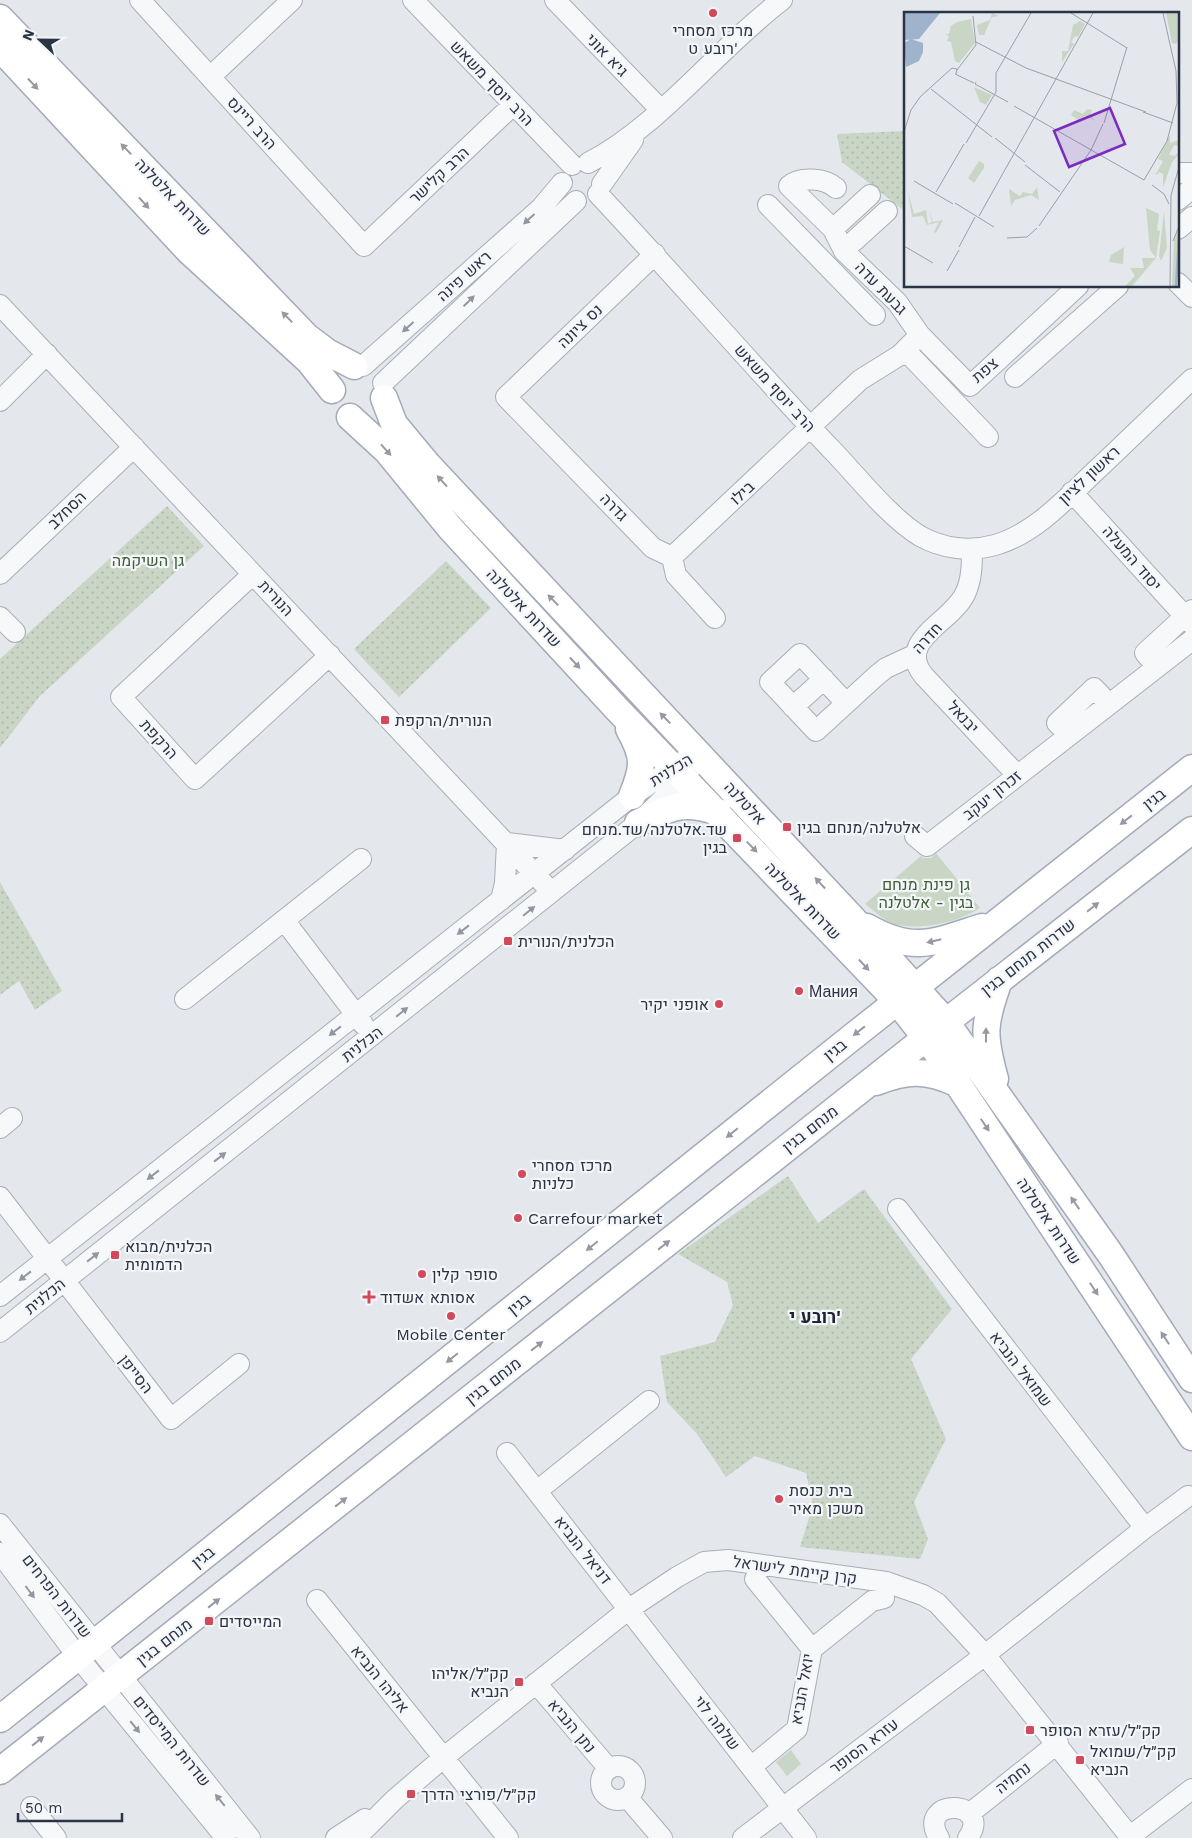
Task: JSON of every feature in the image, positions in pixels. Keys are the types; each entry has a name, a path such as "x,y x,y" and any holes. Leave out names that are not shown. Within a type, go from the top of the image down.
{"main road":[{"name":"שדרות אלטלנה","path":"0,18 307,337 327,352 358,366"},
{"name":"שדרות אלטלנה","path":"0,48 189,251 309,361 332,390"},
{"path":"358,366 375,372 383,390 380,406 367,416 350,417 336,407 332,390 336,377 347,368 358,366"},
{"name":"שדרות אלטלנה","path":"383,390 394,424 428,465 698,753"},
{"name":"שדרות אלטלנה","path":"350,417 387,451 451,529 617,709 718,812 906,994 1001,1099 1111,1255 1192,1379"},
{"path":"617,709 632,734 642,760 640,777 632,796"},
{"name":"אלטלנה","path":"698,753 853,919"},
{"name":"בגין","path":"998,922 1192,768"},
{"path":"638,823 667,808 683,805 701,806 718,812"},
{"name":"שדרות מנחם בגין","path":"865,1085 1192,830"},
{"name":"שדרות אלטלנה","path":"853,919 906,994"},
{"path":"853,919 884,936 916,944 933,942 998,922"},
{"path":"906,994 998,922"},
{"path":"999,980 989,1011 985,1036 1001,1099"},
{"name":"בגין","path":"0,1719 906,994"},
{"name":"שדרות אלטלנה","path":"936,1029 958,1084 1192,1437"},
{"path":"865,1085 897,1074 923,1072 942,1076 958,1084"},
{"name":"מנחם בגין","path":"113,1683 865,1085"},
{"path":"0,1771 113,1683"}],"street":[{"name":"הרב ריינס","path":"140,0 364,246"},
{"path":"210,77 292,0"},
{"name":"הרב יוסף משאש","path":"413,0 513,105 580,164 600,174 600,189 655,254 812,428 890,510 912,530 940,544 972,548"},
{"name":"גיא אוני","path":"555,0 654,115"},
{"path":"654,115 600,189 588,201 576,202 565,193 562,183 564,173 654,115 745,30 782,0"},
{"name":"הרב קלישר","path":"364,246 513,105"},
{"name":"גבעת עדה","path":"836,188 821,180 796,181 789,186 849,246 897,302 920,335"},
{"name":"ראש פינה","path":"358,366 542,208 562,183"},
{"path":"1180,198 1192,188"},
{"name":"ראש פינה","path":"383,390 576,202"},
{"path":"833,229 863,202 872,224"},
{"name":"גבעת עדה","path":"768,205 829,265 838,278 875,315"},
{"name":"גבעת עדה","path":"829,265 887,211"},
{"path":"1180,227 1192,217"},
{"name":"נס ציונה","path":"506,397 655,254"},
{"path":"1180,285 1192,297"},
{"name":"צפת","path":"920,335 970,386 1076,288"},
{"name":"צפת","path":"1015,377 1116,288"},
{"name":"הנורית","path":"0,305 552,892"},
{"path":"1051,310 1070,329"},
{"path":"812,428 860,380 905,350 920,335"},
{"path":"905,350 988,437"},
{"path":"0,401 47,354"},
{"name":"ראשון לציון","path":"972,548 995,545 1027,530 1072,492 1192,379"},
{"name":"גדרה","path":"506,397 653,548 672,557"},
{"name":"בילו","path":"672,557 812,428"},
{"name":"הסחלב","path":"0,574 134,446"},
{"name":"יסוד המעלה","path":"1072,492 1189,617"},
{"name":"חדרה","path":"846,703 800,654 770,682 816,731 886,668 914,655 920,642 953,611 966,594 970,577 972,548"},
{"path":"672,557 676,575 715,618"},
{"name":"הרקפת","path":"253,574 121,697 195,779 330,655"},
{"path":"0,616 15,632"},
{"path":"1157,667 1145,653 1189,617"},
{"name":"זכרון יעקב","path":"915,836 926,846 1192,640"},
{"name":"יבנאל","path":"914,655 916,664 924,676 1017,775"},
{"path":"793,707 824,679"},
{"name":"הכלנית","path":"0,1332 638,823 679,772 698,753"},
{"name":"הכלנית","path":"0,1296 632,796 679,772"},
{"path":"501,900 505,883 507,843 565,850"},
{"path":"185,998 361,859"},
{"path":"284,920 373,1036"},
{"name":"הסייפן","path":"0,1197 171,1419 239,1364"},
{"name":"שמואל הנביא","path":"898,1209 1145,1528"},
{"path":"537,1491 649,1401"},
{"name":"דניאל הנביא","path":"507,1453 629,1609"},
{"path":"985,1655 1188,1496"},
{"name":"שדרות הפרחים","path":"0,1524 86,1650"},
{"name":"שדרות הפרחים","path":"0,1553 86,1650"},
{"name":"קרן קיימת לישראל","path":"359,1837 394,1800 443,1758 629,1609 677,1577 704,1562 728,1560 886,1582 923,1595 948,1612 1058,1743 1130,1838"},
{"name":"יואל הנביא","path":"751,1767 797,1729 812,1649 755,1579"},
{"name":"אליהו הנביא","path":"317,1600 508,1838"},
{"path":"812,1649 878,1600"},
{"name":"שלמה לוי","path":"629,1609 806,1838"},
{"name":"שדרות המייסדים","path":"86,1650 250,1838"},
{"name":"עזרא הסופר","path":"743,1838 985,1655"},
{"name":"שדרות המייסדים","path":"113,1683 226,1838"},
{"name":"נתן הנביא","path":"536,1683 609,1769 620,1766 630,1772 635,1782 632,1793 627,1797 662,1838"},
{"name":"נחמיה","path":"969,1814 1058,1743"},
{"path":"1130,1838 1192,1789"},
{"name":"קרן קיימת לישראל","path":"336,1838 394,1800"},
{"path":"30,1807 56,1838"},
{"path":"939,1838 935,1821 942,1811 947,1808 959,1807 969,1814 973,1825 968,1838"}],"green space":[{"path":"904,131 904,210 842,162 837,134"},
{"name":"גן השיקמה","path":"167,506 204,546 39,697 0,748 0,659"},
{"path":"446,561 491,608 399,697 354,649"},
{"name":"גן פינת מנחם בגין - אלטלנה","path":"936,853 980,908 961,918 924,926 911,926 890,922 865,904 921,856 923,858 931,858"},
{"path":"0,882 62,991 35,1010 19,981 0,995"},
{"path":"788,1176 818,1223 864,1189 952,1309 911,1359 946,1439 914,1502 928,1539 920,1559 800,1547 813,1505 806,1473 755,1456 726,1477 697,1434 667,1402 660,1356 715,1342 733,1305 727,1282 678,1254"},
{"path":"791,1750 801,1764 787,1776 776,1762"}],"place":[{"name":"מרכז מסחרי רובע ט'","path":"713,13"},
{"name":"הנורית/הרקפת","path":"385,720"},
{"name":"אלטלנה/מנחם בגין","path":"787,827"},
{"name":"שד.אלטלנה/שד.מנחם בגין","path":"737,838"},
{"name":"הכלנית/הנורית","path":"508,941"},
{"name":"Мания","path":"799,991"},
{"name":"אופני יקיר","path":"719,1004"},
{"name":"מרכז מסחרי כלניות","path":"522,1174"},
{"name":"Carrefour market","path":"518,1218"},
{"name":"הכלנית/מבוא הדמומית","path":"115,1255"},
{"name":"סופר קלין","path":"422,1274"},
{"name":"אסותא אשדוד","path":"369,1297"},
{"name":"Mobile Center","path":"451,1316"},
{"name":"בית כנסת משכן מאיר","path":"779,1499"},
{"name":"המייסדים","path":"209,1621"},
{"name":"קק״ל/אליהו הנביא","path":"519,1682"},
{"name":"קק״ל/עזרא הסופר","path":"1030,1730"},
{"name":"קק״ל/שמואל הנביא","path":"1080,1760"},
{"name":"קק״ל/פורצי הדרך","path":"411,1794"}],"district":[{"name":"רובע י'","path":"815,1316"}]}
